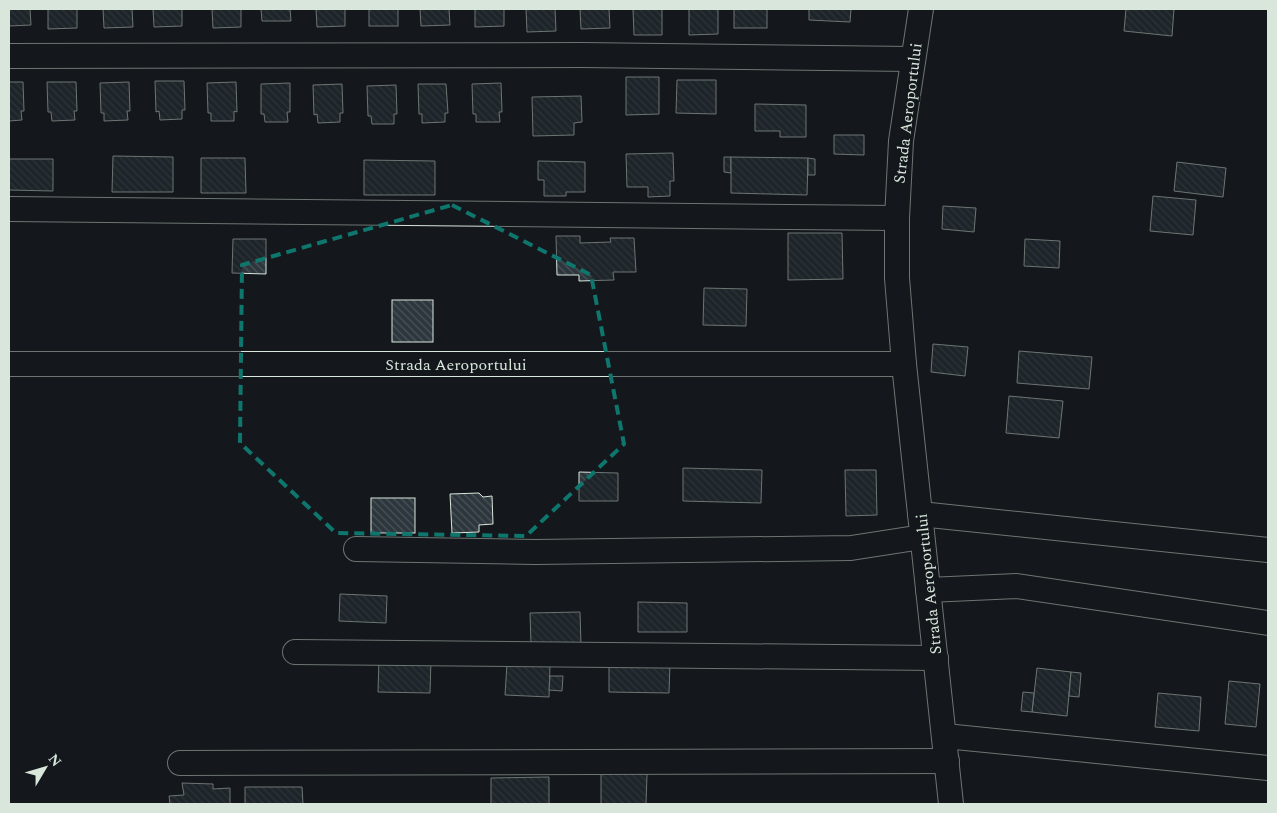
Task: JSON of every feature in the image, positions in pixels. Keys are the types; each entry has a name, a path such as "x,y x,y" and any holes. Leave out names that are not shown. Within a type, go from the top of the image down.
{"street":[{"name":"Strada Aeroportului","path":"921,9 901,141 897,218 897,278 904,364 951,804"},
{"path":"9,56 582,55 912,59"},
{"path":"9,210 897,218"},
{"name":"Strada Aeroportului","path":"9,364 904,364"},
{"path":"356,549 535,552 850,548 921,526 1268,550"},
{"path":"928,590 1017,586 1268,623"},
{"path":"295,652 936,658"},
{"path":"945,736 1268,768"},
{"path":"180,763 947,761"}],"highlighted area":[{"path":"452,205 591,275 624,444 526,536 336,533 240,443 242,265"}],"building":[{"path":"9,9 30,9 31,25 9,26"},
{"path":"48,9 77,9 77,28 48,29"},
{"path":"103,9 132,9 133,27 104,28"},
{"path":"153,9 182,9 182,26 154,27"},
{"path":"212,9 241,9 241,27 213,28"},
{"path":"261,9 290,9 291,21 262,21"},
{"path":"316,9 345,9 345,26 317,27"},
{"path":"369,9 398,9 398,26 369,26"},
{"path":"420,9 449,9 450,25 421,26"},
{"path":"475,9 504,9 504,26 475,27"},
{"path":"526,9 555,9 556,31 527,32"},
{"path":"580,9 609,9 610,28 581,29"},
{"path":"633,9 662,9 662,35 634,35"},
{"path":"689,9 718,9 718,34 689,35"},
{"path":"734,9 767,9 767,28 734,28"},
{"path":"809,9 851,9 850,22 809,20"},
{"path":"1126,9 1174,9 1172,36 1124,31"},
{"path":"626,77 659,77 659,114 626,115"},
{"path":"677,80 716,80 716,114 676,113"},
{"path":"155,81 184,81 185,110 182,110 182,119 160,120 159,111 156,112"},
{"path":"9,82 23,82 24,111 21,111 22,120 9,121"},
{"path":"47,82 76,82 77,111 74,111 75,120 52,121 51,112 48,112"},
{"path":"129,82 130,111 127,111 128,120 104,121 104,113 101,113 100,83"},
{"path":"236,82 237,112 234,111 234,121 211,121 211,113 208,113 207,83"},
{"path":"290,83 290,112 287,112 288,122 265,122 264,114 261,114 261,84"},
{"path":"501,83 502,112 499,112 500,122 476,122 476,114 473,114 472,84"},
{"path":"342,84 343,113 340,113 340,122 318,123 317,114 314,115 313,85"},
{"path":"418,84 446,84 448,113 445,113 445,122 422,123 422,114 419,114"},
{"path":"396,85 397,114 394,114 394,124 372,124 371,116 368,116 367,86"},
{"path":"581,96 582,122 574,123 574,135 533,136 532,97"},
{"path":"755,104 806,105 806,137 780,137 780,131 755,131"},
{"path":"834,135 864,135 864,155 834,154"},
{"path":"673,153 674,181 670,181 670,196 648,197 648,187 627,187 626,154"},
{"path":"113,156 173,157 173,192 112,192"},
{"path":"724,157 731,157 731,173 724,172"},
{"path":"731,157 808,158 807,195 731,193"},
{"path":"201,158 245,158 246,193 201,193"},
{"path":"808,158 815,159 815,175 808,175"},
{"path":"9,159 53,159 53,191 9,190"},
{"path":"364,160 435,161 435,195 364,195"},
{"path":"538,161 585,162 585,192 566,192 566,196 544,196 544,180 538,180"},
{"path":"1177,162 1226,168 1223,197 1174,191"},
{"path":"1153,196 1196,200 1193,235 1150,231"},
{"path":"943,206 976,208 974,232 942,229"},
{"path":"788,233 842,233 843,279 788,280"},
{"path":"556,236 580,236 580,243 611,242 610,238 634,238 636,272 613,272 614,280 579,281 579,275 557,275"},
{"path":"233,239 266,239 266,274 232,273"},
{"path":"1025,239 1060,241 1059,268 1024,266"},
{"path":"704,288 747,289 746,326 703,325"},
{"path":"392,300 433,300 433,342 392,342"},
{"path":"933,344 968,347 965,376 931,372"},
{"path":"1019,351 1092,357 1089,389 1017,383"},
{"path":"1009,396 1063,401 1059,438 1006,433"},
{"path":"683,468 762,470 761,503 683,501"},
{"path":"845,470 876,470 877,515 846,516"},
{"path":"579,472 618,473 618,501 579,501"},
{"path":"479,493 483,497 492,496 493,524 479,525 479,532 452,533 450,494"},
{"path":"371,498 415,498 415,533 371,533"},
{"path":"340,594 387,596 386,623 339,621"},
{"path":"638,602 687,603 687,632 638,632"},
{"path":"580,612 581,645 531,645 530,613"},
{"path":"379,658 431,659 430,693 378,692"},
{"path":"609,662 670,663 669,693 609,692"},
{"path":"507,664 550,666 549,697 505,695"},
{"path":"1037,668 1071,672 1067,716 1032,712"},
{"path":"1071,672 1081,673 1079,697 1069,696"},
{"path":"550,676 563,676 562,691 549,690"},
{"path":"1229,681 1260,684 1256,727 1225,724"},
{"path":"1023,692 1034,693 1032,712 1021,711"},
{"path":"1158,693 1201,697 1199,731 1155,727"},
{"path":"601,773 647,774 646,804 601,804"},
{"path":"549,777 549,804 491,804 491,778"},
{"path":"182,783 213,784 213,789 230,788 230,804 170,804 169,796 184,795"},
{"path":"245,787 302,787 303,804 245,804"}]}
